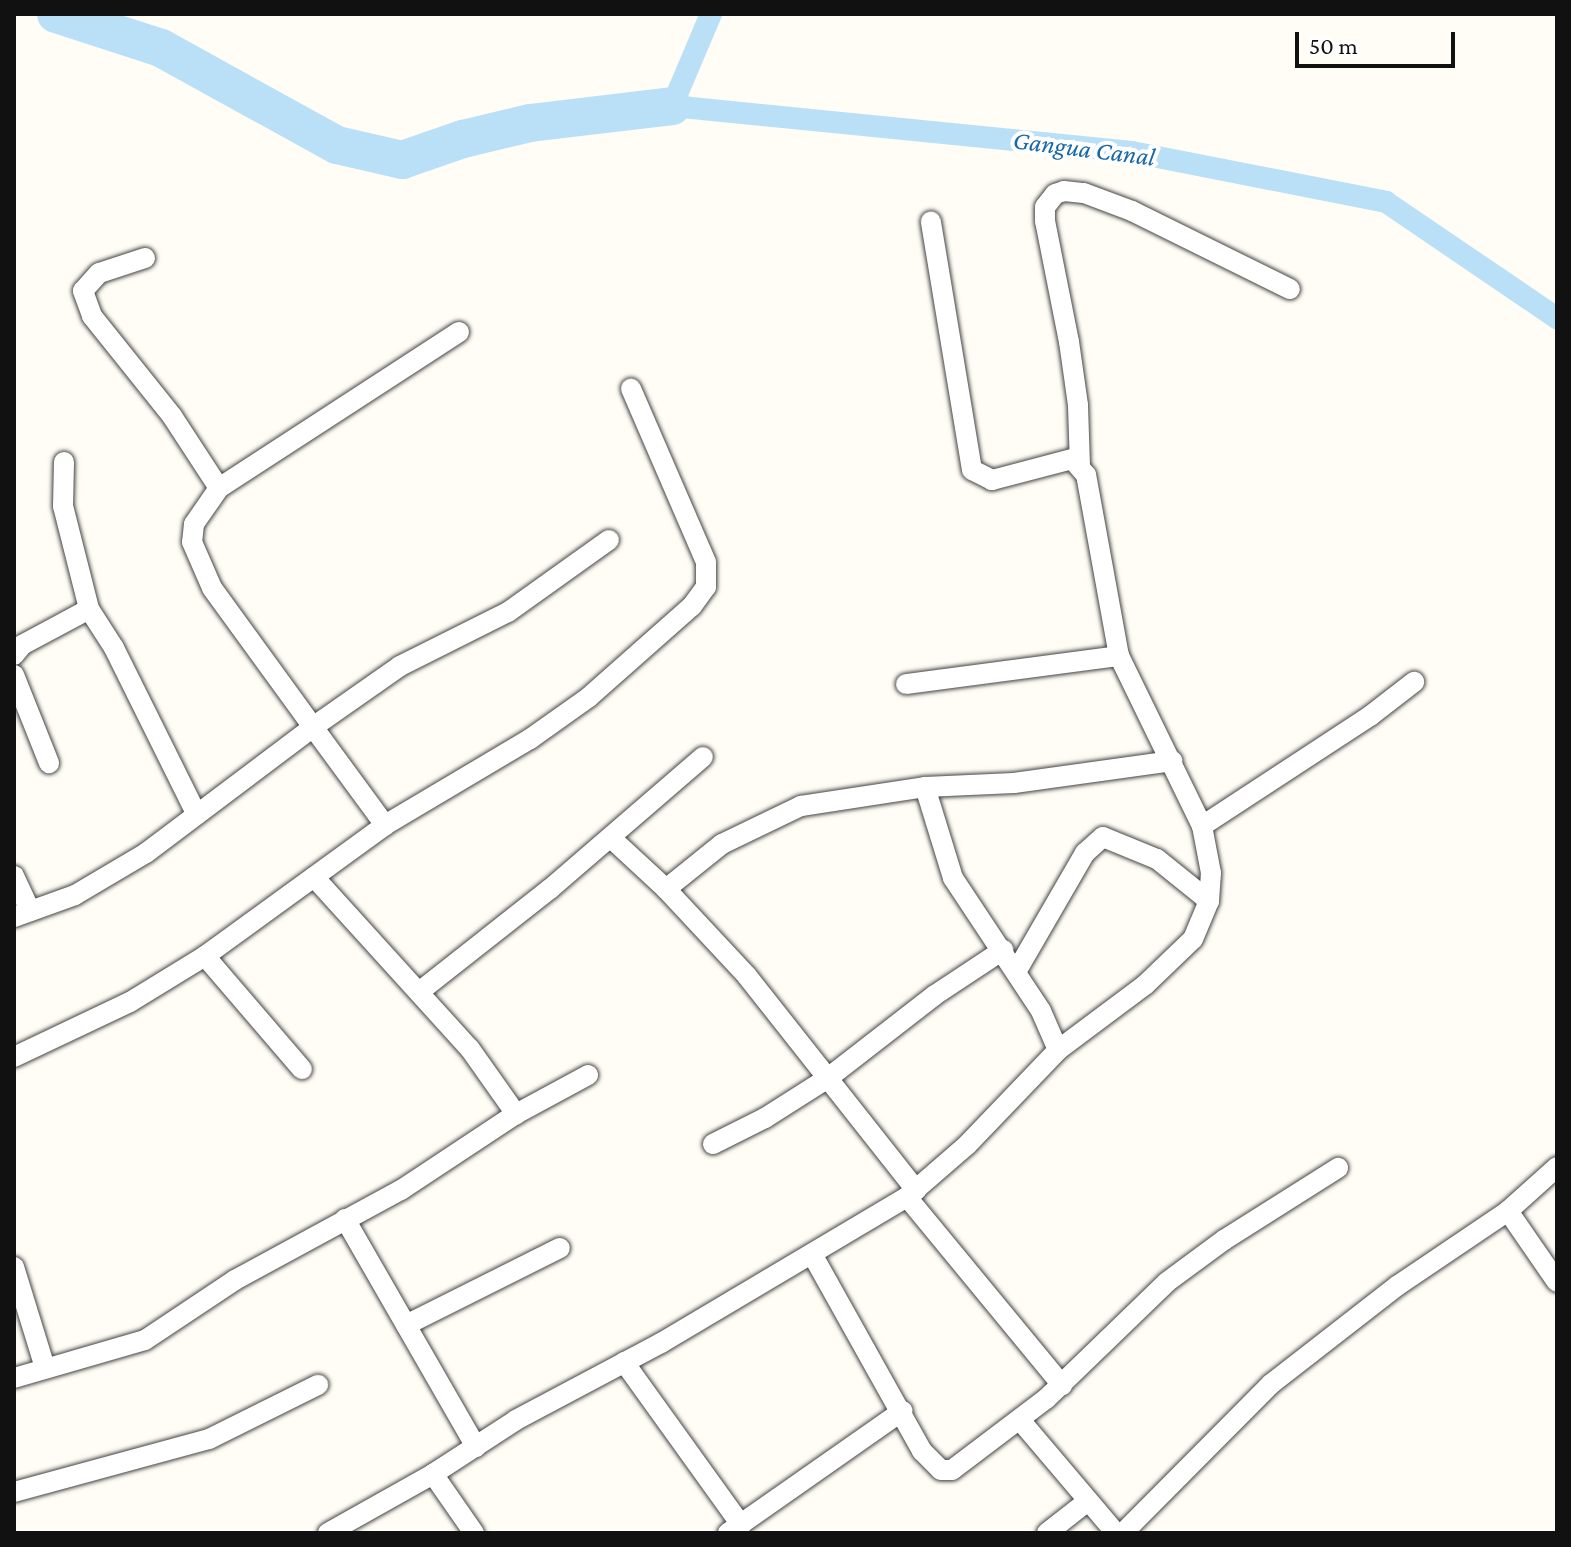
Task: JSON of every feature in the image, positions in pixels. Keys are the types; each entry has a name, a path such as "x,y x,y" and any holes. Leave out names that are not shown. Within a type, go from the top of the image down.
{"street":[{"path":"1080,466 1078,405 1045,221 1045,207 1055,194 1064,191 1084,193 1132,211 1290,289"},
{"path":"328,1533 812,1254 911,1193 967,1145 1058,1050 1145,985 1193,939 1209,901 1211,873 1202,826 1119,656 1090,486 1080,466 1072,459 992,480 972,470 931,221"},
{"path":"145,258 99,273 83,291 92,316 172,416 219,488"},
{"path":"385,825 212,588 196,559 192,542 194,524 219,488 459,332"},
{"path":"14,1057 130,1002 205,956 385,825 530,739 589,697 692,606 706,587 706,562 631,389"},
{"path":"64,462 63,506 89,609 114,648 197,815"},
{"path":"14,876 22,914 75,895 197,815 400,666 508,612 609,540"},
{"path":"14,655 22,645 89,609"},
{"path":"906,684 1119,656"},
{"path":"14,675 49,763"},
{"path":"1202,826 1370,716 1414,682"},
{"path":"419,992 611,838 703,757"},
{"path":"666,889 722,844 801,806 925,787 1014,783 1172,761"},
{"path":"925,787 953,878 1041,1011 1058,1050"},
{"path":"1016,972 1085,853 1103,837 1157,859 1209,901"},
{"path":"611,838 666,889 747,976 828,1078 911,1193 1062,1385"},
{"path":"314,877 470,1049 516,1114"},
{"path":"713,1144 765,1118 828,1078 947,986 1003,950"},
{"path":"205,956 302,1069"},
{"path":"14,1378 145,1340 235,1280 401,1190 516,1114 588,1075"},
{"path":"1123,1533 1271,1384 1397,1286 1508,1211 1557,1167"},
{"path":"812,1254 922,1451 941,1470 964,1465 1020,1420 1062,1385 1167,1282 1224,1240 1338,1168"},
{"path":"1508,1211 1557,1282"},
{"path":"345,1219 476,1447"},
{"path":"406,1325 560,1248"},
{"path":"14,1267 45,1368"},
{"path":"624,1362 734,1529 902,1411"},
{"path":"14,1492 209,1439 318,1385"},
{"path":"1020,1420 1116,1533"},
{"path":"433,1474 474,1533"},
{"path":"1047,1533 1088,1501"}],"waterway":[{"path":"56,14 161,48 337,145 402,160 463,139 530,123 672,106"},
{"name":"Gangua Canal","path":"711,14 672,106 1132,152 1386,202 1557,318"}]}
